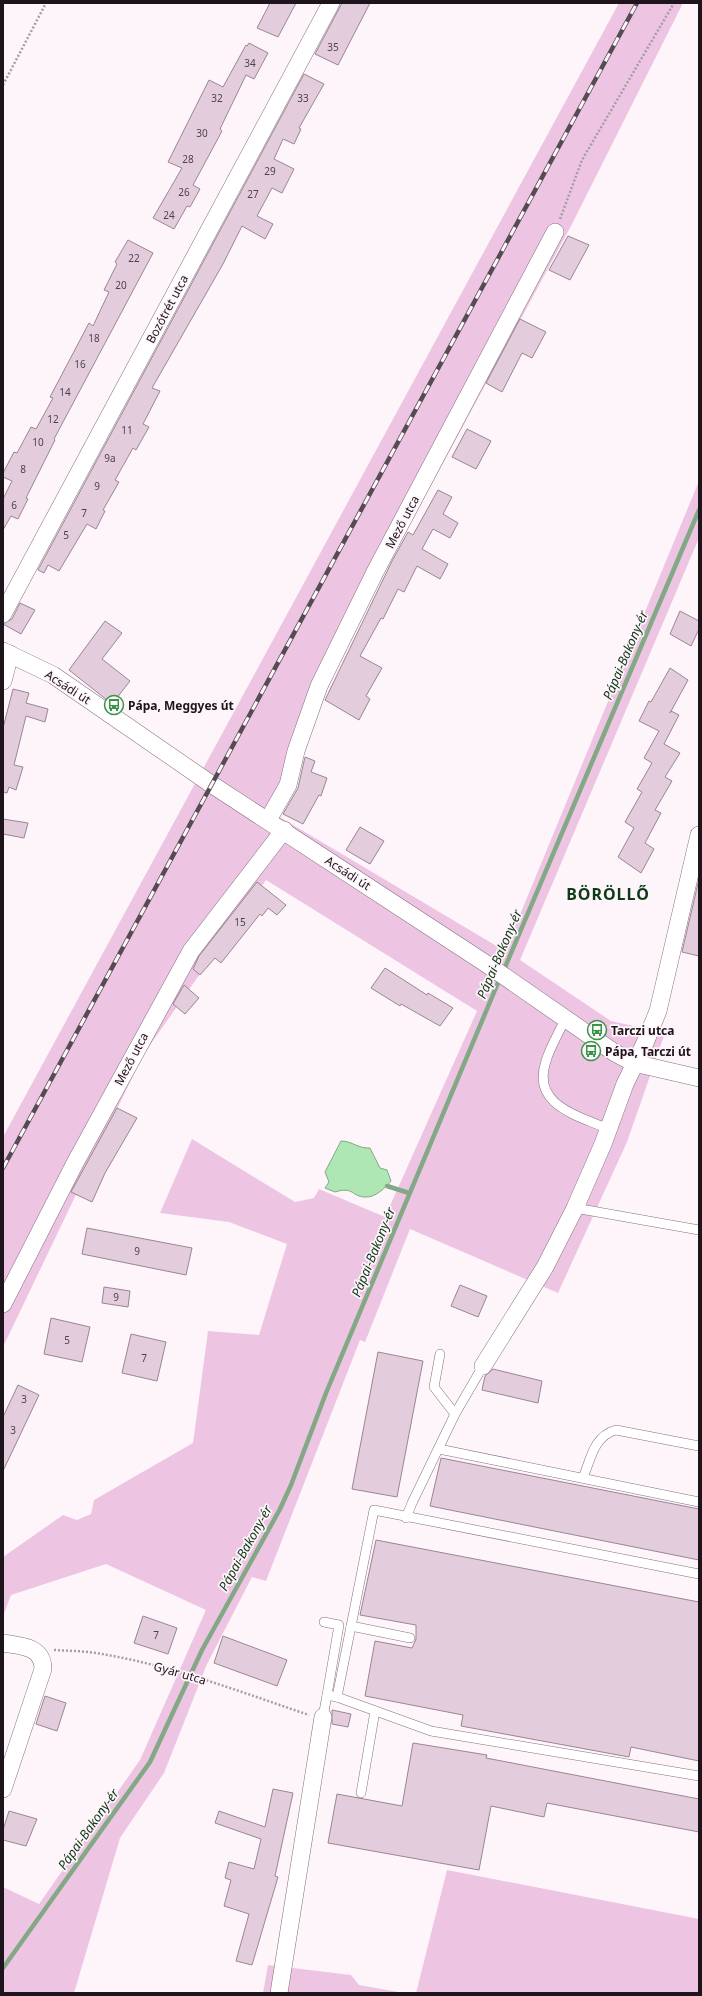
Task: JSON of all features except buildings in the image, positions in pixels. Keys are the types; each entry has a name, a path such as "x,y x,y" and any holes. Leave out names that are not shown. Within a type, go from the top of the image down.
{"street":[{"name":"Bozótrét utca","path":"3,614 331,3"},
{"name":"Mező utca","path":"268,820 288,785 296,751 319,686 375,572 555,232"},
{"name":"Acsádi út","path":"6,652 53,675 211,784 284,830 513,981 565,1019 634,1063 699,1078"},
{"path":"3,681 6,652"},
{"name":"Mező utca","path":"3,1304 75,1164 191,951 284,830"},
{"path":"483,1366 545,1267 575,1208 603,1144 634,1063 646,1042 658,1011 699,834"},
{"path":"3,1644 33,1649 39,1654 43,1662 43,1669 3,1789"},
{"path":"278,1993 323,1718"}],"lane":[{"path":"565,1019 546,1061 543,1072 544,1089 556,1104 565,1110 608,1129"},
{"path":"575,1208 699,1230"},
{"path":"440,1354 434,1387 455,1414"},
{"path":"406,1518 455,1414 483,1366"},
{"path":"583,1478 597,1442 609,1432 616,1430 699,1446"},
{"path":"439,1449 699,1502"},
{"path":"337,1697 374,1510 406,1518 699,1574"},
{"path":"323,1718 339,1625 324,1622"},
{"path":"351,1626 410,1638"},
{"path":"327,1695 337,1697 431,1731 699,1776"},
{"path":"361,1793 375,1711"}],"path":[{"path":"3,85 46,3"},
{"path":"555,232 582,160 674,3"},
{"name":"Gyár utca","path":"33,1649 101,1653 185,1673 323,1718"}],"shaded area":[{"path":"619,3 683,3 571,226 326,680 278,816 505,951 699,481 699,538 520,960 611,1021 665,1033 627,1142 558,1293 410,1229 365,1342 360,1340 266,1581 252,1577 207,1664 164,1773 120,1838 74,1993 3,1993 3,1887 39,1904 140,1760 206,1610 106,1564 11,1595 3,1616 3,1557 63,1515 77,1520 91,1514 94,1500 193,1443 208,1331 259,1335 287,1244 229,1222 160,1213 192,1139 295,1202 314,1198 319,1189 385,1217 477,1011 266,880 143,1055 3,1347 3,1137"},
{"path":"341,1141 370,1148 380,1168 387,1170 391,1181 386,1187 380,1192 369,1197 361,1197 346,1190 335,1192 325,1188 329,1182 325,1172"},
{"path":"447,1870 699,1919 699,1993 416,1993"},
{"path":"268,1965 351,1975 359,1985 404,1993 263,1993"}],"waterway":[{"name":"Pápai-Bakony-ér","path":"503,972 699,510"},
{"name":"Pápai-Bakony-ér","path":"3,1968 150,1762 202,1650 280,1509 291,1485 326,1393 500,978"},
{"path":"387,1186 409,1193"}],"railway":[{"path":"3,1168 637,3"}],"place":[{"name":"Pápa, Meggyes út","path":"114,705"},
{"name":"Tarczi utca","path":"597,1030"},
{"name":"Pápa, Tarczi út","path":"591,1051"}],"district":[{"name":"BÖRÖLLŐ","path":"608,894"}]}
